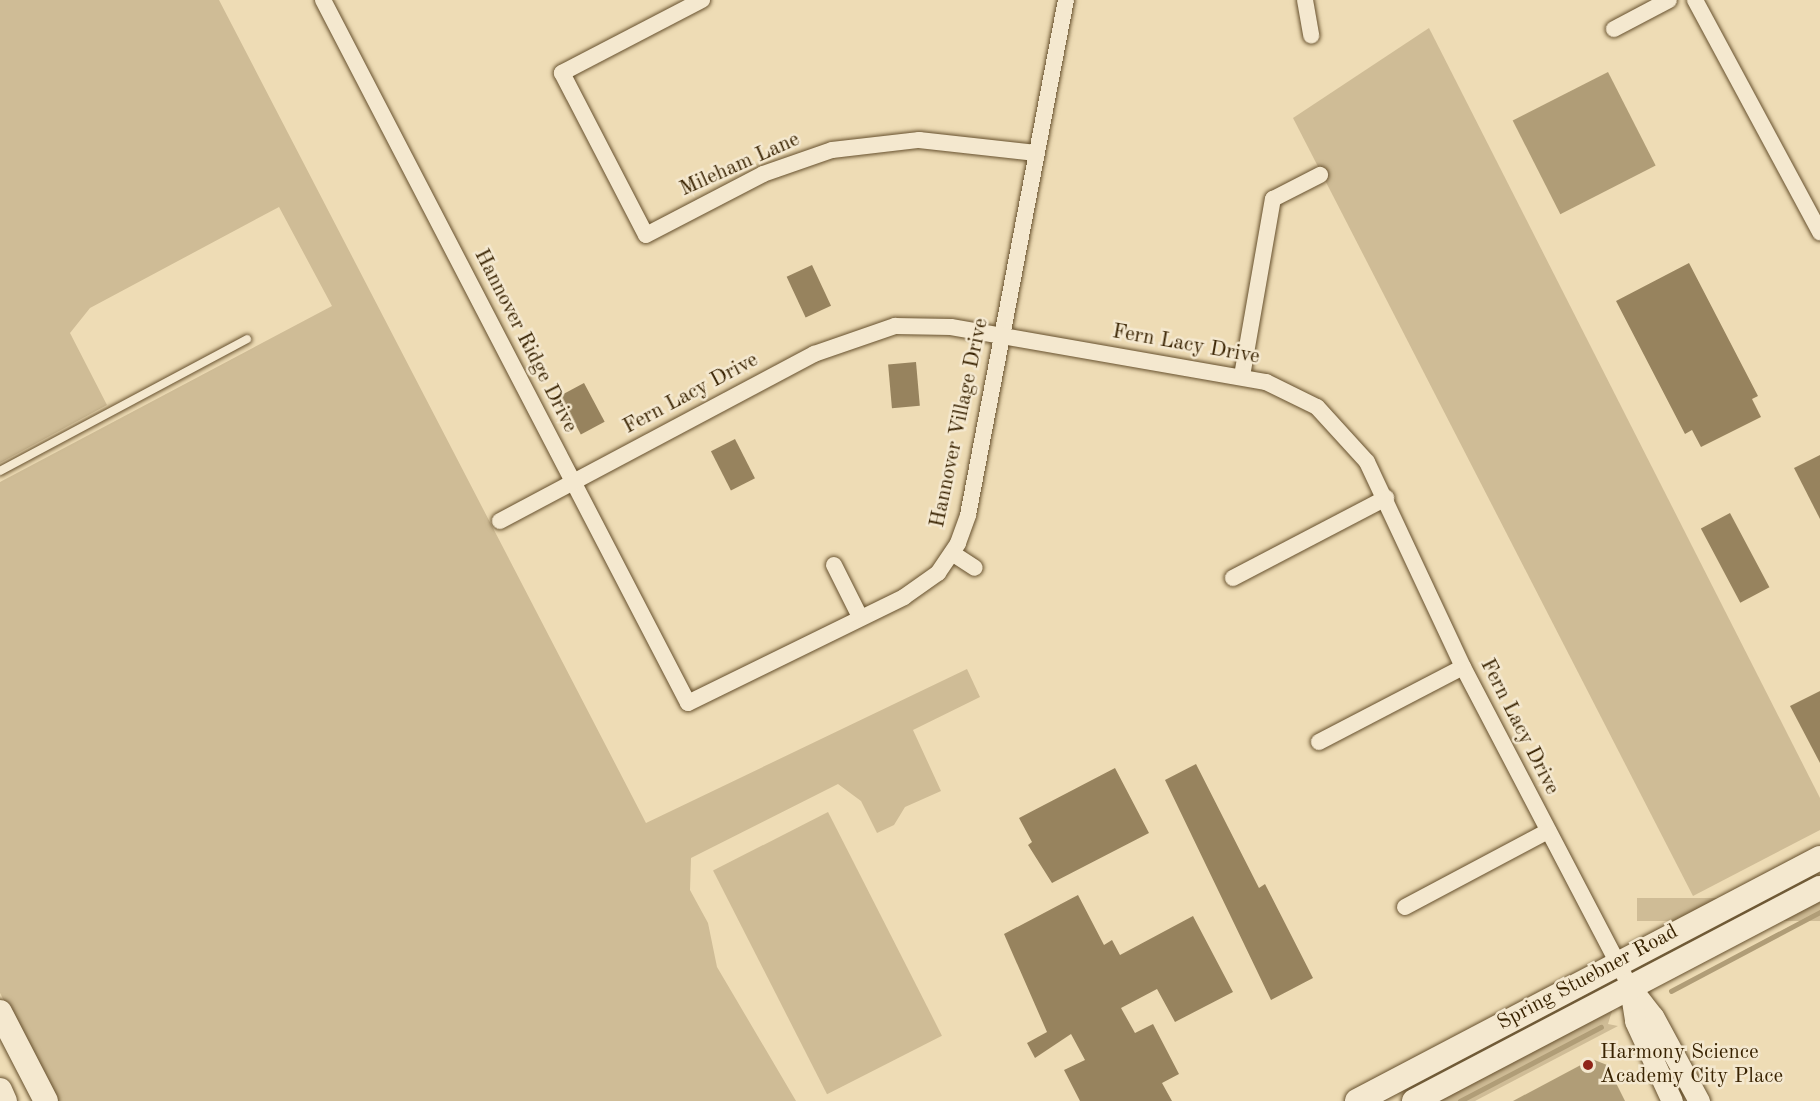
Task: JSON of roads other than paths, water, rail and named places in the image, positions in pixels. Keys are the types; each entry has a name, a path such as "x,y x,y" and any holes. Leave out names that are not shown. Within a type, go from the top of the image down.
{"main road":[{"name":"Spring Stuebner Road","path":"1357,1101 1617,962 1820,858"},
{"name":"Spring Stuebner Road","path":"1414,1101 1820,888"},
{"path":"0,1012 46,1101"},
{"path":"1402,1078 1414,1101"},
{"path":"0,1090 5,1101"}],"street":[{"name":"Hannover Ridge Drive","path":"323,0 687,703"},
{"name":"Mileham Lane","path":"702,0 562,73 646,235 763,174 832,150 919,140 1036,153"},
{"name":"Hannover Village Drive","path":"687,703 916,590 952,553 968,515 1066,0"},
{"path":"1305,0 1311,35"},
{"path":"1614,29 1669,0"},
{"path":"1695,0 1820,232"},
{"path":"1242,376 1273,198 1320,175"},
{"name":"Fern Lacy Drive","path":"500,521 846,339 896,326 951,327 1242,376 1317,407 1367,462 1386,498 1463,667 1630,987"},
{"path":"1233,578 1386,498"},
{"path":"952,553 975,568"},
{"path":"834,566 860,617"},
{"path":"1319,742 1463,667"},
{"path":"1405,907 1548,831"},
{"path":"1630,987 1635,1021 1672,1101"},
{"path":"1630,987 1653,1016 1699,1101"}],"lane":[{"path":"0,471 247,339"}],"waterway":[{"path":"1671,991 1820,912"},
{"path":"1460,1101 1601,1027"}],"place":[{"name":"Harmony Science Academy City Place","path":"1588,1065"}]}
